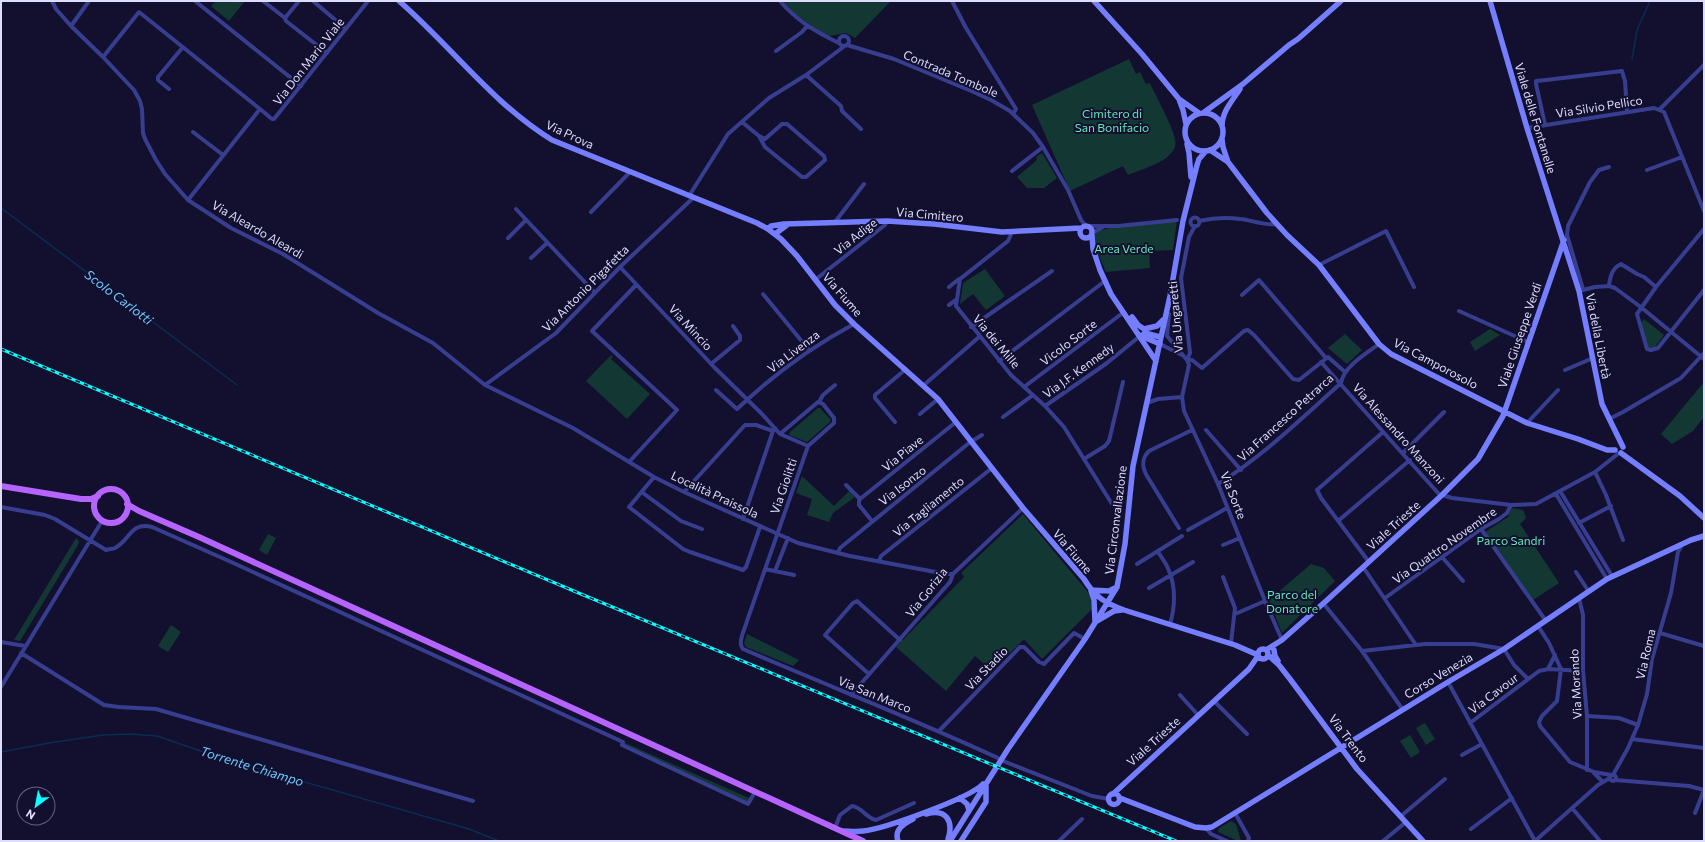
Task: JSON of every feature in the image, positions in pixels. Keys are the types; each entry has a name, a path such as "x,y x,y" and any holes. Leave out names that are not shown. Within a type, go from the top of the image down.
{"main road":[{"path":"1,486 78,499 91,499 107,490 113,490 122,494 127,504 139,512 199,537 862,841"},
{"path":"95,511 94,503 98,496"},
{"path":"78,499 90,504 102,521 107,523 118,522 125,515 136,512 151,516"},
{"path":"125,515 127,504"}],"street":[{"name":"Via Aleardo Aleardi","path":"52,1 56,9 71,26 134,90 140,101 143,133 148,145 165,174 188,200 231,228 283,254 378,313 433,343 486,385"},
{"path":"71,26 89,1"},
{"path":"195,1 301,86"},
{"path":"263,1 327,53"},
{"path":"285,18 298,1"},
{"path":"313,1 346,29"},
{"name":"Via Don Mario Viale","path":"260,109 272,118 276,118 368,1"},
{"name":"Via Prova","path":"399,1 435,34 512,112 552,140 768,228"},
{"path":"780,1 798,20 828,38 846,45 848,39 842,36 828,38"},
{"path":"952,1 966,28 1016,109 1013,114"},
{"path":"1094,1 1142,54 1179,99 1201,113 1215,116 1222,127"},
{"path":"1243,84 1226,109 1222,119 1222,139 1217,146 1208,151 1194,149 1186,140 1184,134 1186,124 1189,119 1201,113 1243,84 1289,44 1298,39 1341,1"},
{"name":"Viale delle Fontanelle","path":"1490,1 1527,128 1565,237"},
{"path":"103,57 139,12 260,109 188,200"},
{"path":"776,51 802,32 807,26"},
{"path":"839,52 839,40 842,36"},
{"name":"Contrada Tombole","path":"848,39 859,48"},
{"name":"Contrada Tombole","path":"846,45 894,59 991,100 1013,114 1033,134 1043,147 1068,190 1084,230"},
{"name":"Via Antonio Pigafetta","path":"486,385 556,333 691,197 728,134 769,98 806,75 839,52 846,45"},
{"path":"169,89 158,80 158,77 183,47"},
{"path":"1660,109 1704,65"},
{"path":"1544,125 1536,81 1622,71 1625,81 1627,112"},
{"path":"806,75 841,106 842,111 861,129"},
{"path":"1179,99 1186,124"},
{"name":"Via Silvio Pellico","path":"1527,128 1654,108 1660,109 1664,112 1704,211"},
{"path":"742,122 759,136 767,138"},
{"path":"759,136 763,145 802,177 806,177 825,160 824,156 787,124 782,124 767,138 763,145"},
{"path":"193,132 223,155"},
{"name":"Via Camporosolo","path":"1222,139 1222,147 1228,162 1277,224 1319,264 1379,344 1391,354 1528,423 1607,450 1620,451 1680,496 1704,518"},
{"name":"Via Circonvallazione","path":"1186,140 1192,181"},
{"path":"1012,171 1043,147"},
{"name":"Via Circonvallazione","path":"949,841 1117,587 1125,544 1133,466 1160,344 1160,337 1167,309 1183,221 1192,181 1199,159 1208,151"},
{"name":"Via Camporosolo","path":"1208,151 1228,162"},
{"path":"1647,170 1682,157"},
{"path":"1565,237 1568,226 1590,182 1599,170 1608,167"},
{"path":"591,212 630,172"},
{"path":"835,222 864,184"},
{"path":"516,209 595,293"},
{"path":"1199,222 1196,217 1191,219 1191,225 1195,226 1199,222 1210,219 1239,219 1277,224"},
{"path":"508,238 526,220"},
{"name":"Via Cimitero","path":"768,228 775,225 887,221 1012,232 1084,230 1177,220"},
{"name":"Via Adige","path":"815,280 885,225 887,221"},
{"path":"775,234 788,225"},
{"name":"Via Ungaretti","path":"1185,358 1190,353 1181,278 1189,237 1195,226"},
{"name":"Via Cimitero","path":"1092,234 1103,227"},
{"name":"Via Fiume","path":"768,228 788,246 835,305 854,324 924,384 938,399 1023,508 1084,579 1091,590 1107,604 1231,644 1263,656"},
{"path":"1704,229 1656,287 1637,317 1647,348 1651,350 1658,348 1704,290"},
{"path":"1084,230 1088,238 1092,234"},
{"path":"1084,230 1092,230 1093,249"},
{"path":"1084,230 1093,249 1104,281 1156,361"},
{"path":"1319,264 1386,231 1414,287"},
{"path":"949,287 1008,241 1012,232"},
{"name":"Via della Libertà","path":"1565,237 1570,263 1581,290 1602,404 1617,434 1620,451"},
{"name":"Viale Giuseppe Verdi","path":"1505,412 1565,237"},
{"path":"531,258 547,243"},
{"path":"1569,254 1581,290 1609,286 1615,288 1703,356 1681,378 1609,419"},
{"name":"Viale Giuseppe Verdi","path":"1555,266 1569,254"},
{"path":"1562,260 1570,263"},
{"path":"1609,286 1612,272 1621,264 1644,277 1656,287"},
{"name":"Via Mincio","path":"620,267 774,430 780,434"},
{"path":"971,327 1052,272"},
{"path":"949,305 956,300 960,279"},
{"path":"1242,295 1259,280 1326,358 1331,358 1345,372"},
{"path":"998,361 1104,281"},
{"path":"630,462 677,410 592,331 636,285"},
{"path":"763,294 810,350"},
{"name":"Via dei Mille","path":"956,300 957,310 998,361 1045,406"},
{"path":"1167,309 1169,312 1167,336 1185,358"},
{"path":"1459,311 1528,342"},
{"path":"1124,312 1129,313 1138,325 1144,329 1156,326 1165,318"},
{"name":"Vicolo Sorte","path":"1024,387 1124,312"},
{"name":"Via Livenza","path":"747,400 825,339 854,324"},
{"path":"711,364 739,342 740,336 733,326"},
{"path":"1141,336 1192,360 1202,368 1244,331 1248,330 1293,379 1299,380 1326,358"},
{"path":"1141,336 1145,333 1160,337 1175,346"},
{"name":"Via J.F. Kennedy","path":"1112,504 1064,427 1045,406 1107,363 1141,336"},
{"path":"924,384 979,337"},
{"name":"Via Francesco Petrarca","path":"1218,484 1241,470 1261,455 1341,383 1345,372 1379,344"},
{"name":"Via Sorte","path":"1185,358 1189,365 1182,397 1182,407 1218,484 1281,641"},
{"path":"1565,370 1593,358"},
{"name":"Via Alessandro Manzoni","path":"1321,362 1439,494 1442,495"},
{"path":"895,422 875,398 875,395 906,369"},
{"path":"1084,459 1105,446 1109,441 1123,382"},
{"name":"Località Praissola","path":"486,385 573,428 684,492 798,543 838,553 946,574 953,574"},
{"path":"819,402 826,407 834,420 834,423 808,446 780,434 819,402 823,395 835,385"},
{"path":"716,390 737,409 747,400"},
{"path":"1528,423 1558,390"},
{"path":"1003,418 1033,395"},
{"path":"1147,403 1158,398 1182,397"},
{"path":"920,414 938,399"},
{"path":"1402,453 1444,412"},
{"name":"Viale Trieste","path":"1109,800 1112,794 1124,782 1198,714 1323,604 1442,495 1478,459 1497,430 1505,412"},
{"name":"Via Piave","path":"860,499 956,422"},
{"path":"684,492 745,425 756,425 774,430 743,519"},
{"path":"1179,528 1147,476 1143,468 1143,463 1145,456 1149,451 1192,430"},
{"path":"1206,430 1241,470"},
{"path":"1368,562 1317,490 1383,432"},
{"name":"Via Isonzo","path":"838,553 840,548 872,521 982,435"},
{"name":"Via Giolitti","path":"743,649 740,642 808,446"},
{"path":"1442,495 1452,498 1511,505 1536,504 1595,472 1614,459 1620,451"},
{"path":"1338,521 1410,460"},
{"name":"Via Tagliamento","path":"879,561 881,556 992,468"},
{"path":"1595,472 1611,506 1623,540"},
{"path":"654,476 643,492 629,507 683,549 741,570 746,567 760,527"},
{"path":"846,484 860,499 859,504 872,521"},
{"path":"1560,491 1594,546 1609,578"},
{"path":"643,492 681,521 702,529"},
{"path":"1556,494 1609,578"},
{"name":"Via Quattro Novembre","path":"1384,598 1481,529 1503,516 1507,513 1511,505"},
{"path":"1575,526 1611,506"},
{"path":"1,507 45,515 55,519 106,550 115,548 136,527 144,525 152,527 623,742"},
{"name":"Via Gorizia","path":"850,695 946,587 953,574 1023,508"},
{"path":"1188,530 1227,508"},
{"path":"1,687 102,521"},
{"path":"1481,529 1546,620"},
{"name":"Corso Venezia","path":"1206,828 1218,824 1504,649 1609,578 1702,535"},
{"path":"1137,564 1182,536"},
{"path":"775,571 788,538"},
{"path":"1223,545 1240,538"},
{"name":"Via Roma","path":"1613,777 1638,725 1647,694 1652,659 1671,593 1678,552 1683,544"},
{"path":"1589,548 1594,546"},
{"path":"1158,552 1169,571 1173,588 1173,612 1170,624"},
{"path":"1442,556 1463,581"},
{"path":"1149,588 1193,562"},
{"path":"1363,567 1416,645"},
{"path":"765,569 794,575"},
{"path":"1576,572 1589,592"},
{"path":"1223,577 1235,608 1231,644"},
{"path":"1117,587 1109,591 1091,590 1094,600 1095,622 1114,611 1124,610"},
{"path":"1117,587 1116,602 1124,610"},
{"name":"Via Morando","path":"1579,598 1583,615 1583,671 1587,716 1587,770"},
{"path":"869,674 825,635 853,603 857,601 900,640"},
{"path":"1235,614 1265,601"},
{"path":"1323,604 1362,651 1403,710"},
{"path":"1538,626 1549,643 1561,669 1556,701 1542,716 1539,722 1540,726 1570,762 1587,770 1613,777 1624,782 1689,786 1704,790 1695,813"},
{"name":"Via Stadio","path":"939,731 1020,647 1024,646 1039,662 1044,664 1074,633 1084,639"},
{"path":"1660,633 1704,646"},
{"name":"Viale Trieste","path":"1263,656 1274,650 1281,641"},
{"path":"1,642 26,646"},
{"path":"1362,651 1416,645 1474,644 1504,649 1514,665 1528,679"},
{"path":"1243,648 1263,656"},
{"name":"Via San Marco","path":"743,649 939,731 998,758"},
{"path":"1274,650 1274,654 1279,665"},
{"path":"21,653 104,705 156,709 473,801"},
{"path":"1555,655 1548,669 1583,671"},
{"name":"Via Trento","path":"1263,656 1279,665 1357,768 1423,841"},
{"name":"Via Trento","path":"1263,656 1283,671"},
{"name":"Via Cavour","path":"1470,723 1538,671 1548,669"},
{"path":"1448,682 1535,841 1598,785 1613,777"},
{"path":"1180,695 1198,714"},
{"path":"1214,701 1247,734"},
{"path":"1587,716 1619,718 1638,725"},
{"path":"627,733 622,745 748,804 755,792"},
{"path":"1632,739 1704,748"},
{"path":"1462,755 1482,744"},
{"path":"1003,761 1085,793 1109,800 1112,804 1137,805"},
{"path":"1594,772 1603,782"},
{"path":"914,804 876,820 871,819 858,808 852,806 840,815 838,830 857,832 870,830 960,798 978,789 992,776"},
{"path":"1598,785 1613,777"},
{"path":"1401,816 1445,779"},
{"name":"Viale Trieste","path":"1117,804 1124,782"},
{"path":"961,841 986,802 986,786"},
{"path":"1112,794 1195,827 1206,828 1211,834 1227,841"},
{"path":"960,798 967,804 969,810"},
{"path":"1471,829 1512,798"},
{"path":"1572,808 1600,841"},
{"path":"898,841 897,832 904,824 933,812 943,814 950,822 951,831 949,841"},
{"path":"1235,813 1249,838 1248,841"},
{"path":"1059,841 1082,819"},
{"path":"1383,841 1406,822"}],"green space":[{"path":"216,1 245,1 229,21 211,6"},
{"path":"783,1 891,1 855,38 846,33 829,36 820,32 794,13"},
{"name":"Cimitero di San Bonifacio","path":"1129,59 1136,74 1140,72 1146,84 1150,83 1174,134 1174,149 1169,156 1158,163 1128,175 1123,166 1070,191 1032,105"},
{"path":"1042,153 1057,178 1044,188 1027,188 1017,177 1037,160 1036,157"},
{"name":"Area Verde","path":"1177,220 1173,250 1149,251 1150,268 1106,272 1095,246 1095,232 1118,226"},
{"path":"985,269 1005,296 986,310 973,294 960,304 963,283"},
{"path":"1644,319 1664,335 1655,347 1648,347 1641,323"},
{"path":"1490,329 1500,335 1475,351 1470,342"},
{"path":"1345,334 1362,350 1347,364 1328,348"},
{"path":"611,355 613,357 611,359 650,394 627,419 586,381"},
{"path":"1704,382 1704,417 1693,431 1672,444 1661,434"},
{"path":"818,408 820,408 831,420 830,422 807,442 789,435 790,432"},
{"path":"802,476 834,506 849,491 855,497 833,513 829,522 807,515 812,499 796,493"},
{"name":"Parco Sandri","path":"1512,508 1523,510 1526,518 1520,524 1559,583 1533,600 1485,532 1508,517"},
{"path":"1023,514 1087,591 1090,597 1092,609 1042,659 1024,639 992,671 975,656 946,691 896,647 964,577 961,573"},
{"path":"268,534 276,538 267,555 259,550"},
{"path":"76,538 79,541 78,545 20,641 14,640"},
{"name":"Parco del Donatore","path":"1311,564 1324,568 1335,581 1282,633 1269,600"},
{"path":"171,625 181,632 168,652 158,646"},
{"path":"747,634 799,660 793,666 746,647 744,643"},
{"path":"1425,723 1435,739 1426,745 1416,728"},
{"path":"1410,735 1420,752 1411,758 1400,741"},
{"path":"623,742 751,799 748,804 622,745"},
{"path":"1231,821 1236,824 1241,841 1218,832 1219,828"}],"waterway":[{"path":"1632,59 1637,30 1650,1"},
{"name":"Scolo Carlotti","path":"1,208 237,385"},
{"name":"Torrente Chiampo","path":"1,752 103,735 131,734 157,736 224,759 469,829 499,841"}],"railway":[{"path":"1,349 581,594 1176,841"}]}
